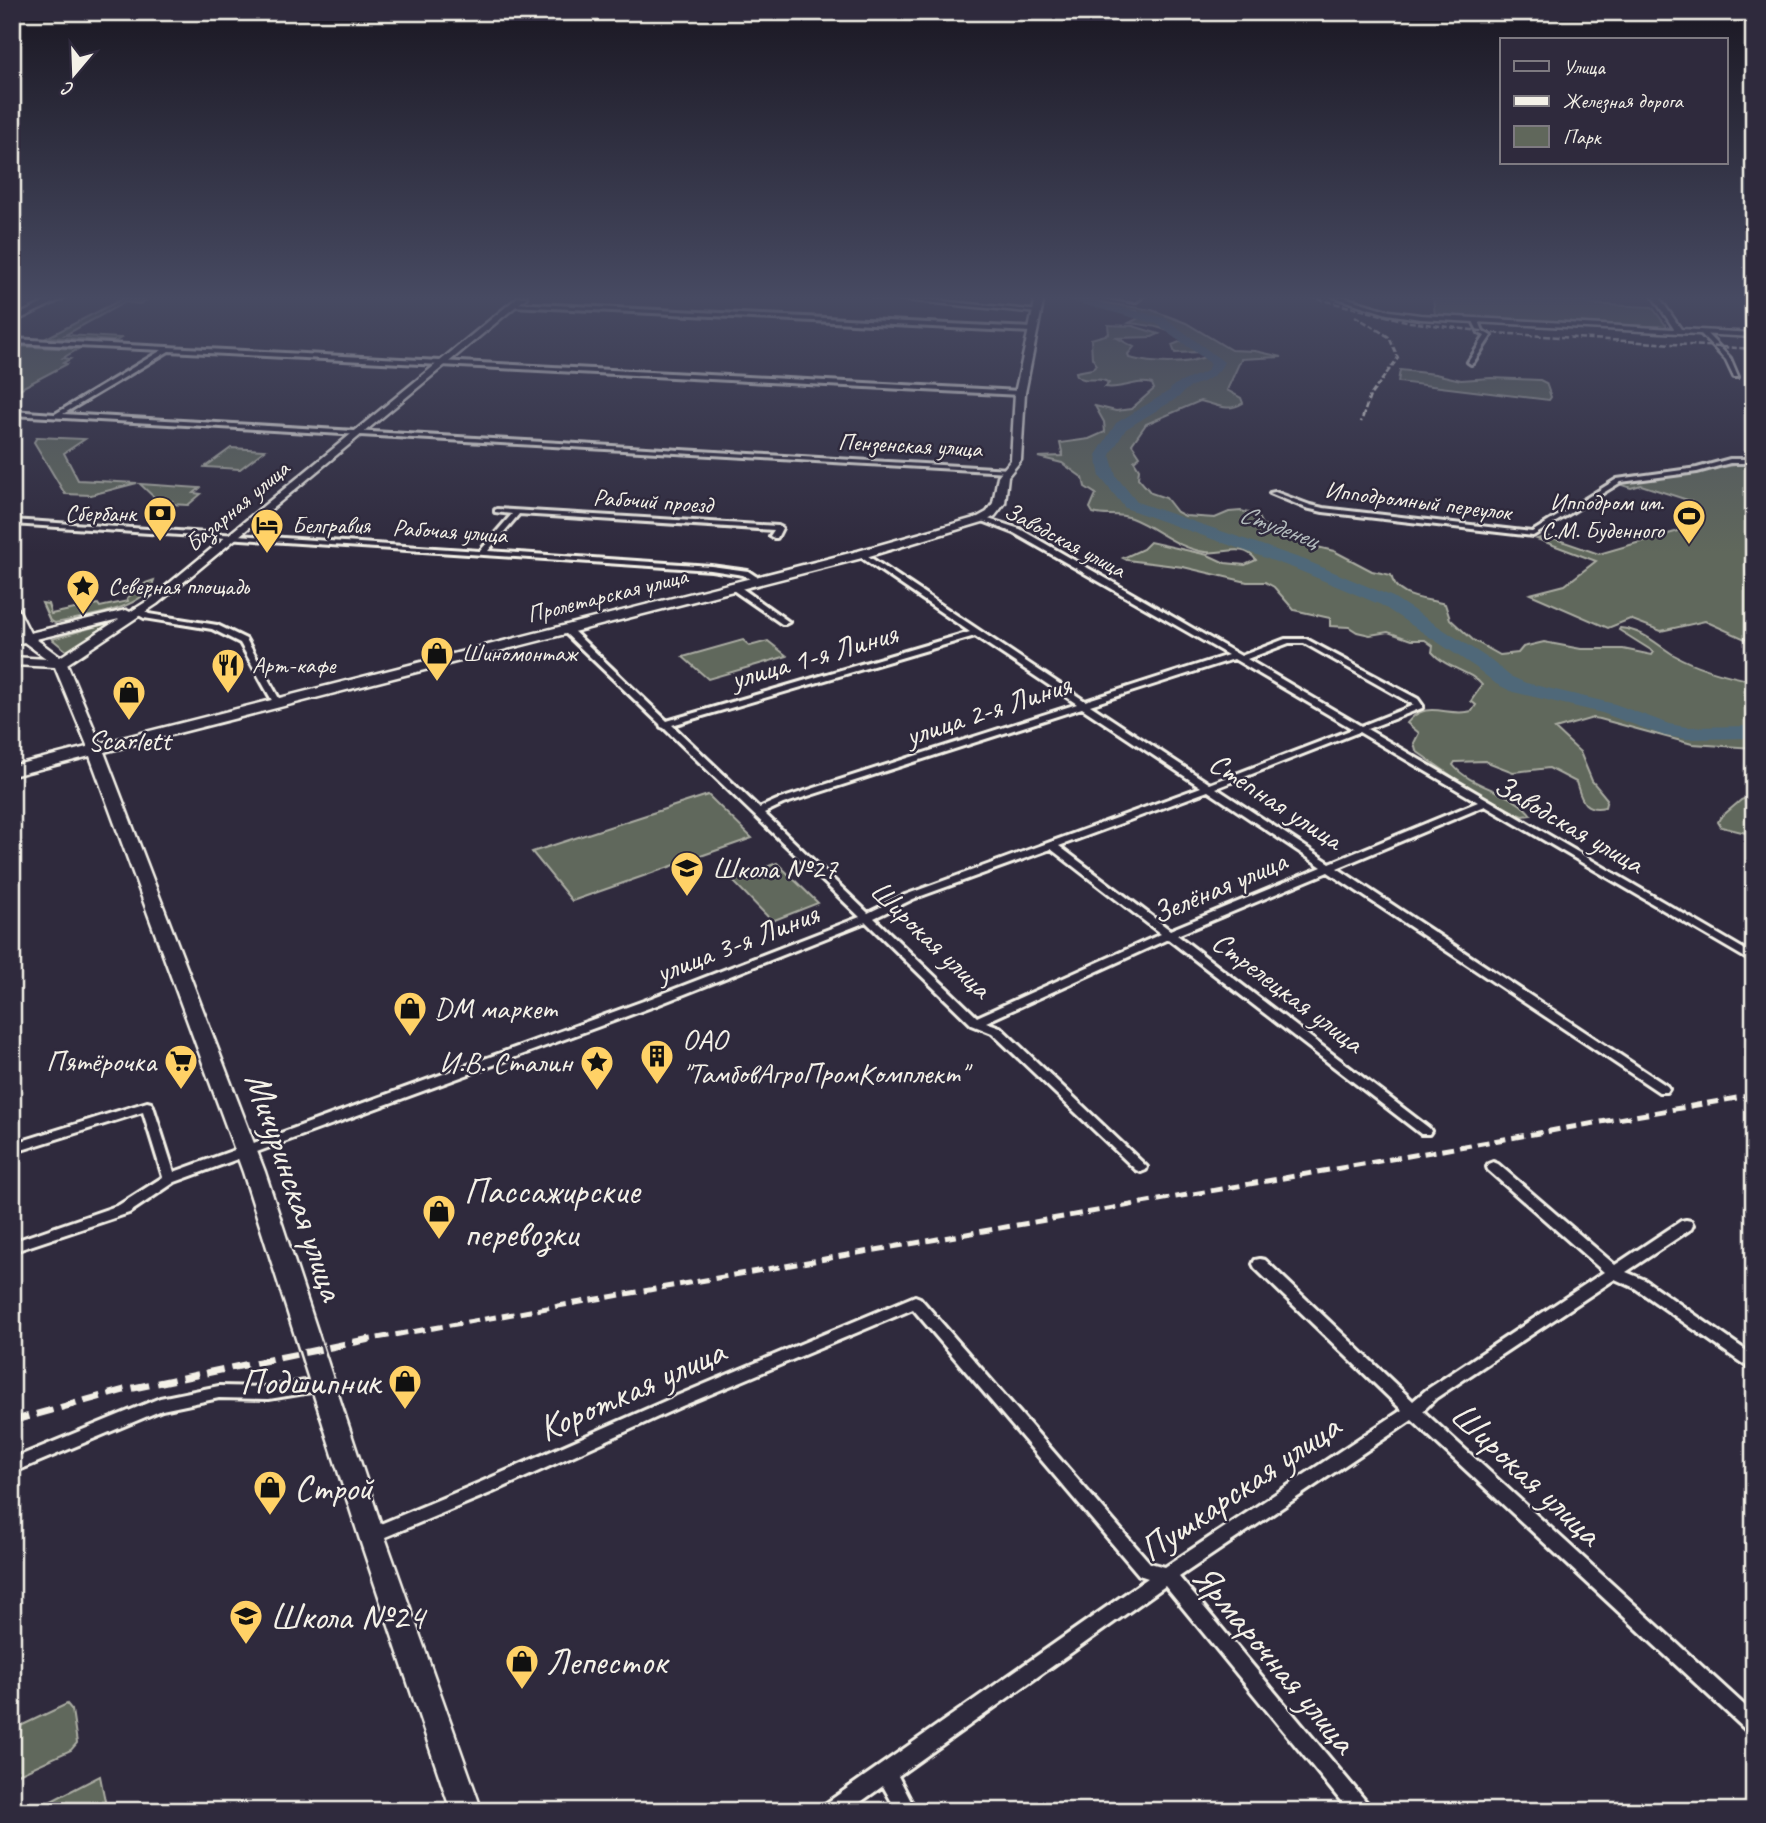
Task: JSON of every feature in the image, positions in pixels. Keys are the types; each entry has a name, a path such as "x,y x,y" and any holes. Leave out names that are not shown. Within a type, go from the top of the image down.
{"main road":[{"name":"Базарная улица","path":"60,663 138,611 234,536 420,382"},
{"path":"982,519 991,514 999,503 1003,476 1016,460 1022,382"},
{"name":"Пролетарская улица","path":"12,771 862,554 982,519"},
{"path":"12,609 27,638 60,663"},
{"path":"12,641 138,611"},
{"path":"12,661 60,663"},
{"name":"Мичуринская улица","path":"60,663 96,750 246,1152 372,1535 467,1811"}],"street":[{"path":"57,415 112,382"},
{"path":"810,382 1020,393"},
{"name":"Пензенская улица","path":"12,413 1008,470"},
{"name":"Ипподромный переулок","path":"1273,493 1308,508 1533,534 1619,480 1697,470 1730,461 1754,461"},
{"name":"Рабочий проезд","path":"497,511 778,528 774,536"},
{"path":"483,552 517,512"},
{"name":"Заводская улица","path":"982,519 1017,531 1754,960"},
{"name":"Рабочая улица","path":"12,522 736,571 757,580"},
{"name":"Степная улица","path":"862,554 976,633 1663,1089"},
{"path":"733,586 785,622"},
{"path":"138,611 147,617 214,627 243,641 277,702"},
{"name":"Широкая улица","path":"566,629 976,1022 996,1030 1004,1037 1141,1167"},
{"name":"улица 1-я Линия","path":"664,724 976,633"},
{"path":"1237,658 1288,641 1306,641 1418,704 1416,708 1361,730"},
{"name":"улица 2-я Линия","path":"759,813 780,802 1084,704 1237,658"},
{"name":"улица 3-я Линия","path":"12,1247 124,1209 170,1179 666,997 854,924 909,897 1361,730"},
{"name":"Зелёная улица","path":"976,1022 1170,934 1484,803"},
{"name":"Стрелецкая улица","path":"1052,845 1425,1131"},
{"path":"12,1149 148,1106 170,1179"},
{"path":"1493,1167 1613,1272 1640,1284 1754,1364"},
{"name":"Пушкарская улица","path":"832,1811 1167,1575 1413,1411 1431,1394 1686,1225"},
{"name":"Широкая улица","path":"1260,1265 1413,1411 1754,1726"},
{"name":"Короткая улица","path":"372,1535 487,1488 677,1402 915,1301"},
{"name":"Ярмарочная улица","path":"915,1301 1145,1570 1167,1575 1361,1811"},
{"path":"12,1466 160,1404 219,1392 269,1393 323,1384"},
{"path":"886,1773 907,1811"}],"green space":[{"path":"12,382 33,382 12,393"},
{"path":"1231,382 1227,390 1241,398 1243,403 1227,408 1200,401 1146,424 1132,444 1140,456 1134,461 1139,469 1138,478 1151,493 1166,498 1177,512 1185,516 1215,518 1229,512 1241,511 1257,515 1262,525 1281,529 1309,545 1334,551 1372,571 1391,575 1394,583 1406,594 1445,604 1450,619 1473,640 1500,655 1518,653 1523,647 1544,642 1581,649 1623,649 1652,655 1654,652 1619,630 1620,628 1636,632 1693,664 1754,681 1754,748 1692,744 1593,718 1555,729 1580,752 1592,781 1607,799 1605,807 1587,805 1581,798 1576,782 1549,768 1513,772 1485,761 1455,762 1453,765 1461,773 1515,801 1531,815 1523,816 1486,800 1416,751 1414,743 1419,733 1407,723 1422,712 1430,710 1472,711 1476,705 1471,701 1482,685 1438,658 1432,652 1433,646 1425,640 1411,640 1388,632 1370,635 1349,627 1330,626 1330,618 1294,610 1274,587 1265,582 1247,582 1183,567 1123,558 1143,549 1150,542 1208,555 1225,563 1245,565 1256,560 1239,550 1195,550 1131,518 1093,513 1090,508 1096,494 1085,487 1083,478 1062,463 1038,457 1063,456 1060,443 1089,439 1105,432 1104,422 1095,406 1116,411 1131,409 1154,389 1152,384 1146,383 1105,387 1109,383"},
{"path":"1399,382 1544,382 1551,397 1549,400"},
{"path":"37,437 85,439 64,453 78,480 137,483 91,495 65,494 34,442"},
{"path":"231,448 265,450 240,469 205,467"},
{"name":"Ипподром им. С.М. Буденного","path":"1754,462 1754,643 1705,621 1661,631 1630,619 1608,628 1530,594 1565,585 1596,561 1537,539 1547,536 1599,554 1675,532 1702,519 1691,501 1641,485 1631,488 1619,484"},
{"path":"140,484 200,488 194,493 201,494 188,505 170,504 172,501 157,500"},
{"path":"154,580 149,590 139,599 81,618 55,623 50,621 42,603 48,604 51,614 98,604 100,607 128,601 127,598"},
{"path":"104,624 109,625 68,652 52,639"},
{"path":"743,640 750,646 768,641 787,656 708,679 683,657"},
{"path":"1754,794 1754,835 1721,827 1718,822 1720,818 1741,800"},
{"path":"708,795 752,838 572,901 532,852"},
{"path":"777,863 818,903 772,921 732,880"},
{"path":"67,1704 72,1710 77,1743 71,1750 12,1777 12,1730"},
{"path":"100,1776 107,1811 32,1811"}],"waterway":[{"name":"Студенец","path":"1192,382 1121,426 1103,455 1108,477 1131,505 1299,564 1387,601 1482,663 1503,680 1520,688 1608,708 1665,730 1686,733 1754,732"}],"railway":[{"path":"1361,422 1370,396 1380,382"},
{"path":"362,1341 1754,1095"},
{"path":"362,1341 370,1339"},
{"path":"12,1421 124,1390 362,1341"}],"place":[{"name":"Сбербанк","path":"160,543"},
{"name":"Ипподром им. С.М. Буденного","path":"1689,546"},
{"name":"Белгравия","path":"267,555"},
{"name":"Северная площадь","path":"83,616"},
{"name":"Шиномонтаж","path":"437,683"},
{"name":"Арт-кафе","path":"228,695"},
{"name":"Scarlett","path":"129,722"},
{"name":"Школа №27","path":"687,898"},
{"name":"DM маркет","path":"410,1038"},
{"name":"ОАО \"ТамбовАгроПромКомплект\"","path":"657,1086"},
{"name":"Пятёрочка","path":"181,1091"},
{"name":"И.В. Сталин","path":"597,1092"},
{"name":"Пассажирские перевозки","path":"439,1241"},
{"name":"Подшипник","path":"405,1411"},
{"name":"Строй","path":"270,1517"},
{"name":"Школа №24","path":"246,1646"},
{"name":"Лепесток","path":"522,1691"}]}
